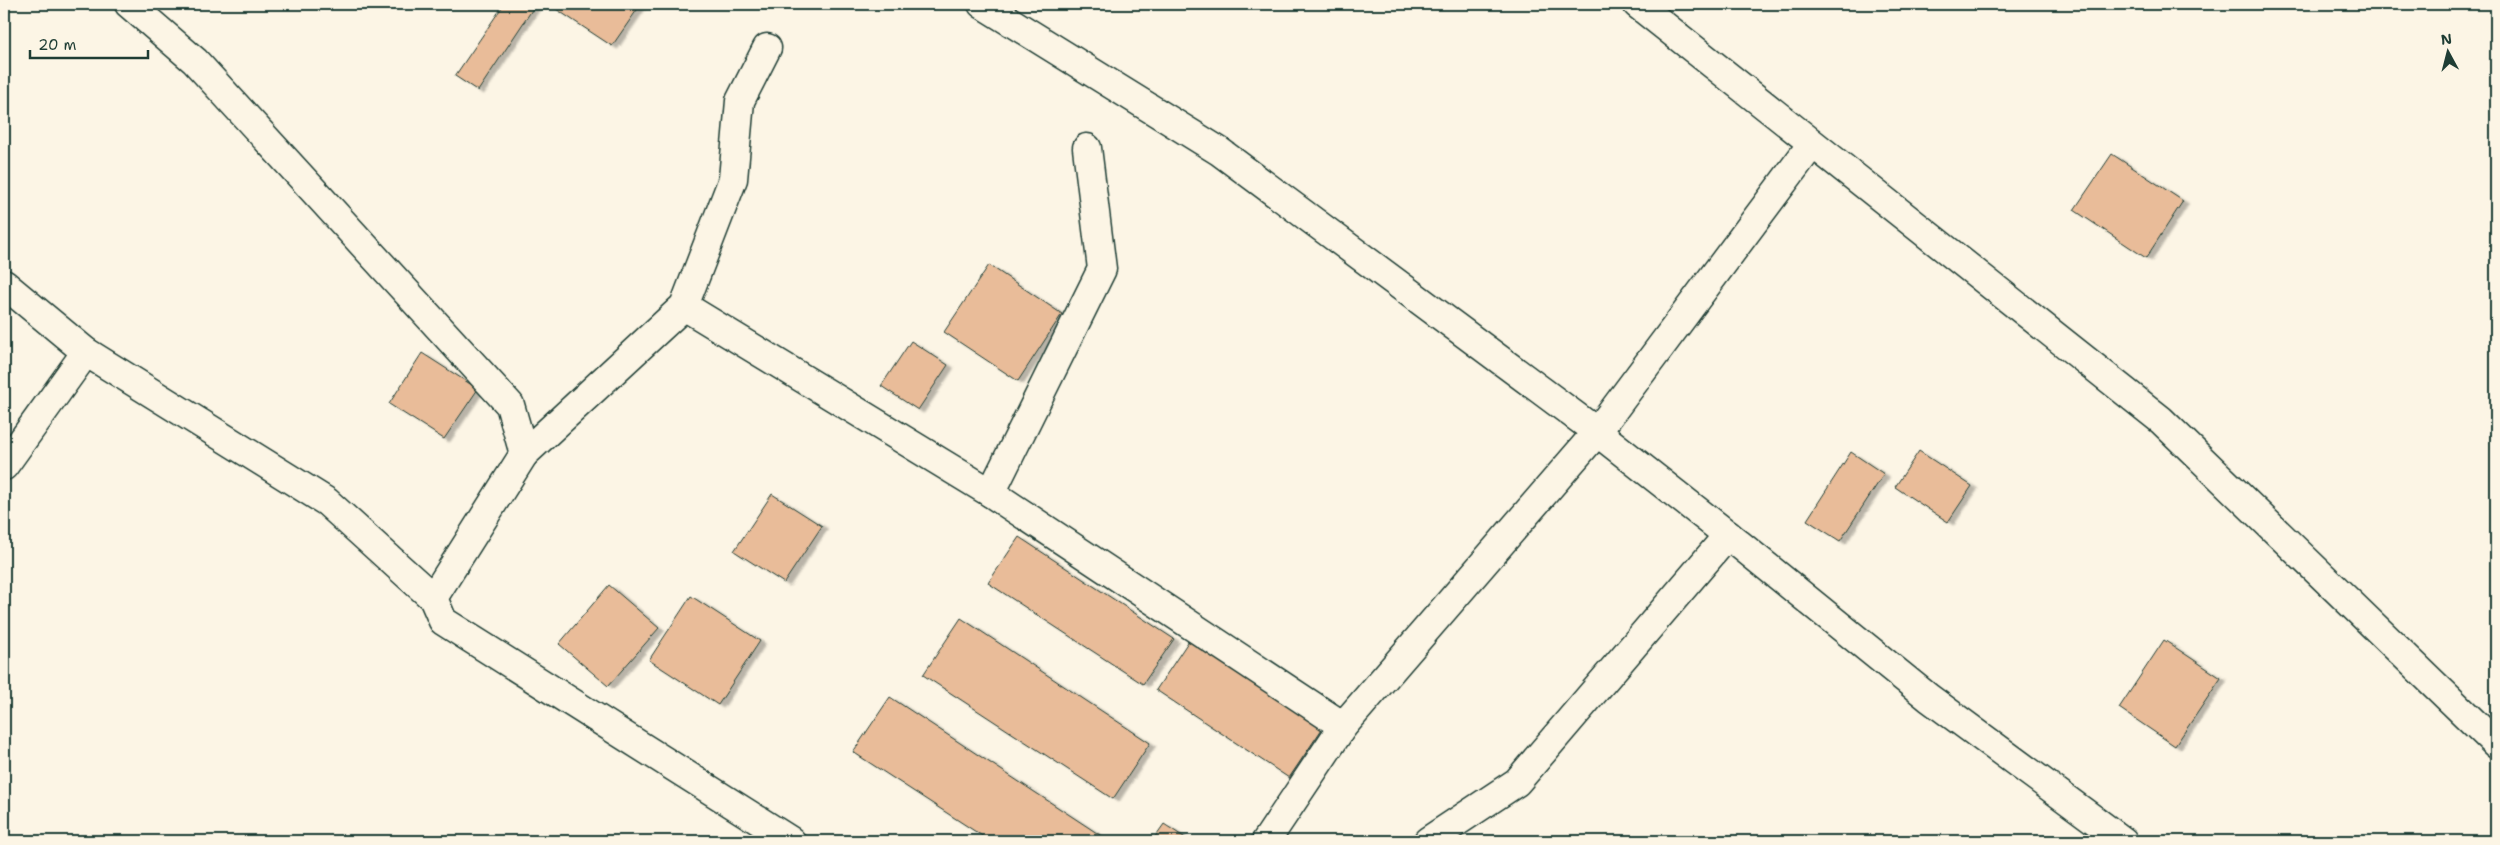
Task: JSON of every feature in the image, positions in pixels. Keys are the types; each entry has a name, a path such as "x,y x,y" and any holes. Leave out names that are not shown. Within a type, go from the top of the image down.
{"street":[{"path":"129,4 195,61 510,405 524,454"},
{"path":"982,4 1219,151 1596,432 1728,535 1929,698 2123,841"},
{"path":"1637,4 2161,420 2496,744"},
{"path":"433,598 524,454 684,306 733,179 740,101 767,48"},
{"path":"1266,841 1343,726 1596,432 1812,144"},
{"path":"991,493 1102,268 1086,148"},
{"path":"4,284 86,352 327,502 433,598 443,621 791,841"},
{"path":"684,306 991,493 1343,726"},
{"path":"4,466 86,352"},
{"path":"1428,841 1517,782 1728,535"}],"building":[{"path":"504,4 536,4 478,91 455,76"},
{"path":"560,4 641,4 612,46 556,9"},
{"path":"2112,154 2183,201 2146,258 2074,210"},
{"path":"989,265 1062,314 1018,381 944,332"},
{"path":"911,341 948,365 918,410 881,386"},
{"path":"422,353 478,389 444,439 389,404"},
{"path":"1919,451 1972,486 1948,522 1895,487"},
{"path":"1851,452 1884,474 1840,541 1807,520"},
{"path":"772,494 822,526 784,583 734,551"},
{"path":"1019,537 1174,639 1143,684 988,583"},
{"path":"609,585 659,628 608,686 559,644"},
{"path":"691,596 760,641 718,705 649,660"},
{"path":"961,618 1150,743 1113,799 923,675"},
{"path":"1192,636 1326,723 1289,778 1156,690"},
{"path":"2164,640 2221,678 2175,746 2119,708"},
{"path":"890,697 1100,835 1097,841 990,841 853,752"},
{"path":"1164,824 1190,841 1152,841"}]}
